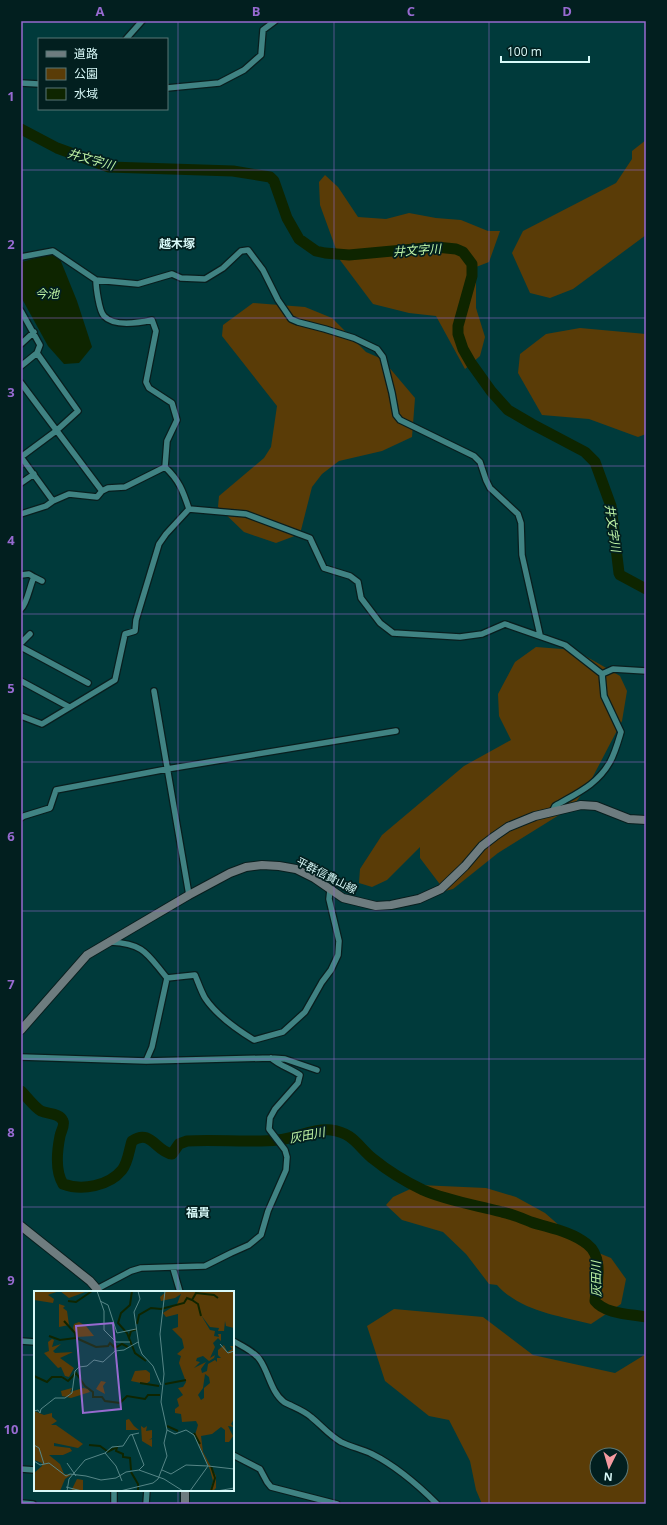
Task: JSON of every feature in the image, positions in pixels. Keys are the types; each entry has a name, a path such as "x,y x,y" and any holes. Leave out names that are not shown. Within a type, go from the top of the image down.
{"main road":[{"name":"平群信貴山線","path":"21,1030 87,955 189,895 230,873 246,867 262,865 296,869 314,878 343,898 376,906 404,903 419,899 441,888 465,866 482,846 508,827 535,816 581,805 596,806 629,819 646,820"},
{"path":"21,1226 90,1281 98,1290"},
{"path":"185,1491 185,1504"}],"street":[{"path":"127,38 142,21"},
{"path":"168,88 219,83 244,70 261,55 263,30 275,21"},
{"path":"21,84 38,84"},
{"path":"21,257 53,251 96,280 138,284 172,274 181,278 205,279 223,268 241,251 248,250 263,270 278,300 291,319 354,338 377,349 383,357 396,415 400,420 474,456 480,462 490,488 518,514 521,523 522,555 540,635"},
{"path":"96,280 96,291 103,315 111,321 136,324 152,320 156,331 146,382 148,388 172,403 177,420 167,441 165,467"},
{"path":"21,311 23,319 34,332 40,345 37,353 24,360 21,366"},
{"path":"21,344 34,332"},
{"path":"37,353 78,411 56,431 21,457 53,501"},
{"path":"21,383 102,491"},
{"path":"21,514 46,506 69,494 97,497 102,491 108,488 124,487 165,467"},
{"path":"165,467 174,475 180,484 189,509"},
{"path":"21,483 34,474"},
{"path":"189,509 246,514 310,538 324,568 350,576 358,582 361,598 380,623 393,633 460,637 482,634 505,624 565,645 602,674 604,696 622,732 610,761 599,778 555,806 552,812"},
{"path":"21,716 42,724 115,680 125,634 135,631 136,620 159,544 189,509"},
{"path":"21,575 29,574 42,581"},
{"path":"21,609 24,606 34,577"},
{"path":"21,643 30,634"},
{"path":"21,647 88,682"},
{"path":"602,674 612,669 646,671"},
{"path":"21,681 69,707"},
{"path":"154,691 189,895"},
{"path":"21,818 50,808 56,790 167,769 396,731"},
{"path":"168,978 195,975 205,998 225,1020 254,1040 283,1032 305,1012 322,982 331,970 338,955 339,941 329,899 330,890"},
{"path":"109,942 126,943 143,949 168,978"},
{"path":"146,1061 152,1047 168,978"},
{"path":"21,1057 146,1061 271,1058 285,1059 317,1070"},
{"path":"98,1290 131,1271 141,1268 205,1266 249,1245 261,1235 268,1211 286,1170 287,1157 285,1150 270,1129 270,1118 275,1109 298,1083 300,1075 279,1066 271,1058"},
{"path":"173,1268 180,1291"},
{"path":"21,1341 34,1342"},
{"path":"234,1342 246,1348 260,1359 278,1396 284,1401 310,1416 325,1431 342,1442 372,1454 392,1466 437,1504"},
{"path":"234,1455 260,1468 267,1482 271,1486 337,1504"},
{"path":"21,1469 34,1470"},
{"path":"114,1491 114,1504"},
{"path":"146,1491 146,1504"},
{"path":"21,1503 34,1504"}],"green space":[{"path":"646,140 646,235 573,289 550,298 530,293 512,253 523,231 616,183 632,159 632,151"},
{"path":"325,175 338,187 358,217 386,219 409,213 436,218 461,220 488,231 500,231 489,262 476,267 476,308 485,337 480,356 465,369 436,316 409,313 373,304 340,260 320,205 319,182"},
{"path":"253,303 305,307 332,318 366,352 382,359 415,398 412,437 382,451 339,461 322,474 312,487 300,534 276,543 244,532 218,507 219,496 264,458 271,447 277,406 222,336 223,325"},
{"path":"580,328 646,334 646,434 638,437 589,419 542,415 518,373 520,354 546,334"},
{"path":"536,647 575,650 620,676 627,691 622,721 588,786 572,807 498,853 453,889 445,891 420,858 420,847 387,880 372,887 359,883 360,869 382,835 464,766 511,740 499,716 498,694 515,662"},
{"path":"419,1185 486,1188 516,1197 545,1213 584,1247 611,1258 626,1279 621,1304 591,1324 553,1315 528,1307 517,1301 506,1294 497,1285 489,1284 466,1254 443,1232 402,1220 386,1205 393,1197"},
{"path":"394,1309 483,1317 533,1355 615,1373 646,1354 646,1504 482,1504 476,1490 470,1461 449,1420 429,1416 385,1381 367,1326"}],"water":[{"name":"今池","path":"51,254 60,259 77,301 92,347 79,363 64,364 48,346 21,297 21,262"}],"waterway":[{"name":"井文字川","path":"21,129 57,148 109,167 233,171 270,177 274,181 287,218 299,239 316,251 349,255 436,247 456,249 463,252 472,264 472,276 458,326 458,334 463,349 491,391 508,410 585,452 595,462 611,506 619,573 620,575 646,589"},
{"name":"灰田川","path":"21,1091 38,1109 57,1115 63,1121 57,1161 60,1179 63,1184 87,1187 95,1186 110,1180 122,1170 127,1160 132,1141 139,1138 144,1137 149,1139 166,1152 172,1154 179,1144 187,1141 266,1141 331,1130 350,1137 372,1158 390,1171 423,1190 452,1200 509,1214 560,1230 581,1240 592,1249 598,1263 595,1301 605,1309 611,1311 646,1317"}],"district":[{"name":"越木塚","path":"177,243"},
{"name":"福貴","path":"198,1212"}]}
